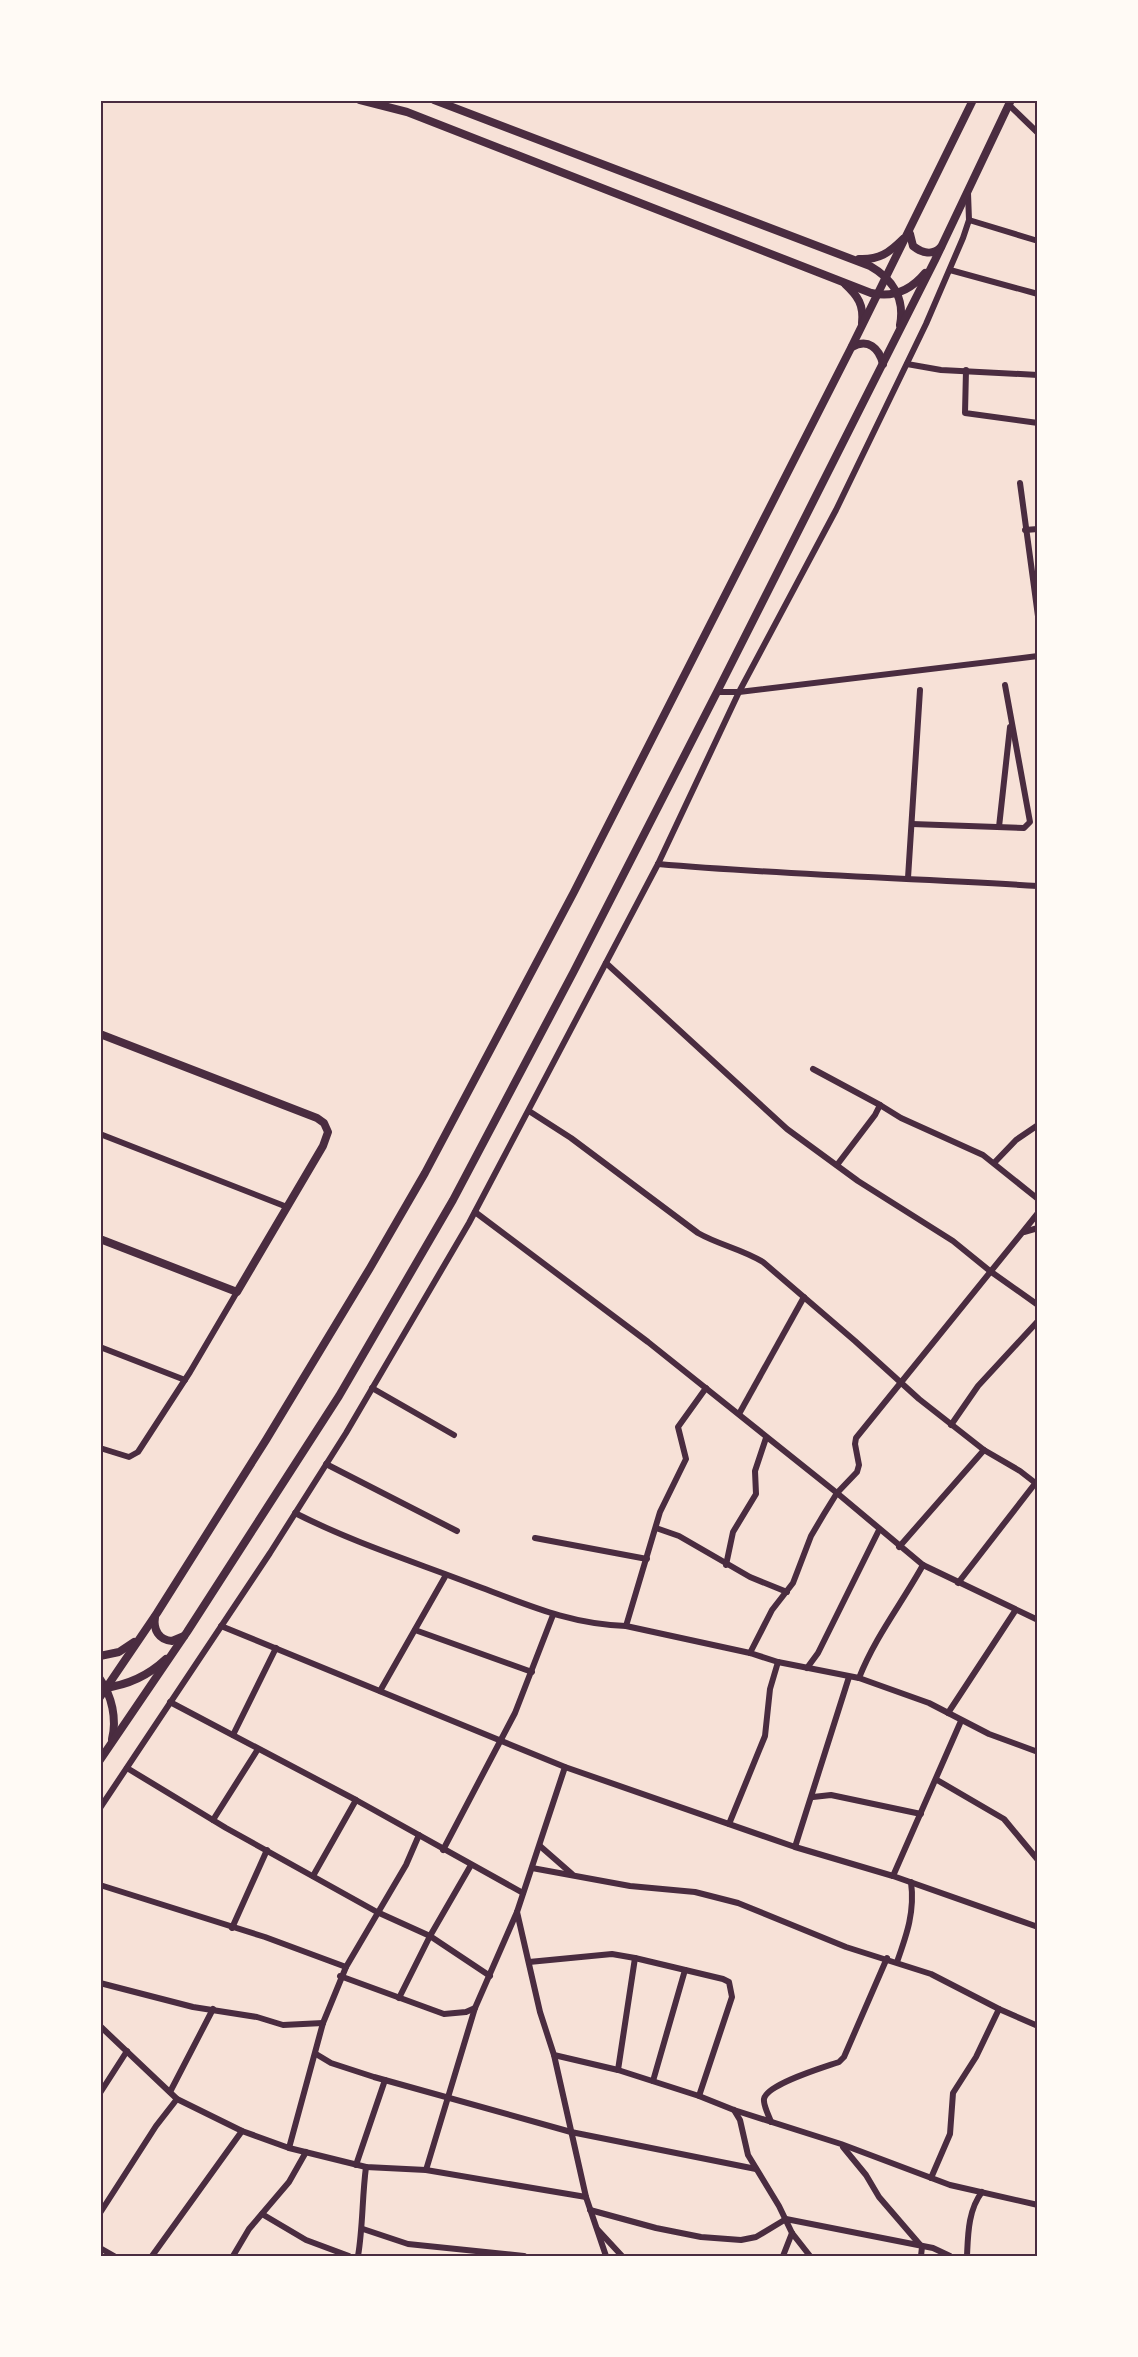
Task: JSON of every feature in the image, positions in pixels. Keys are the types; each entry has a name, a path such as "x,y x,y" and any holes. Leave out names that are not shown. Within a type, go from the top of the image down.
{"street":[{"path":"360,100 406,112 878,294 897,292 913,286 935,260"},
{"path":"434,100 870,266 887,277 897,292 901,314 897,336"},
{"path":"100,1697 157,1613 314,1362 424,1173 574,892 887,277 973,100"},
{"path":"100,1760 187,1632 339,1396 453,1200 717,692 942,246 1010,103 1038,133"},
{"path":"100,1808 326,1464 475,1212 658,864 739,692 836,510 907,364 950,270 969,220 968,192"},
{"path":"969,220 1038,241"},
{"path":"844,256 862,260 877,259 892,250 910,231"},
{"path":"910,231 910,241 913,246 924,253 931,253 942,246"},
{"path":"950,270 1038,294"},
{"path":"834,277 845,284 858,298 863,315 858,334"},
{"path":"851,348 860,344 872,345 880,353 883,364"},
{"path":"907,364 941,370 1038,375"},
{"path":"966,370 964,412 1038,423"},
{"path":"1020,483 1038,616"},
{"path":"1025,530 1038,529"},
{"path":"717,692 739,692 1038,656"},
{"path":"912,824 1024,828 1030,822 1005,686"},
{"path":"908,878 920,690"},
{"path":"999,827 1010,718"},
{"path":"658,864 744,872 908,878 1038,886"},
{"path":"606,963 787,1129 837,1165 953,1241 990,1271 1036,1302"},
{"path":"100,1034 324,1123 328,1129 326,1140 185,1380 134,1456 124,1456 100,1448"},
{"path":"813,1069 901,1118 975,1150 994,1162 1038,1199"},
{"path":"837,1165 880,1105"},
{"path":"529,1111 571,1138 698,1233 718,1244 749,1253 763,1262 951,1425 984,1450 1037,1483 958,1583"},
{"path":"994,1162 1016,1140 1038,1125"},
{"path":"100,1134 287,1207"},
{"path":"475,1212 739,1414 923,1565 1015,1611 1038,1620"},
{"path":"750,1653 772,1610 788,1592 811,1536 837,1493 856,1472 859,1465 855,1438 1038,1213"},
{"path":"1023,1232 1038,1228"},
{"path":"100,1239 237,1292"},
{"path":"739,1414 804,1297"},
{"path":"951,1425 978,1386 1038,1321"},
{"path":"100,1347 185,1380"},
{"path":"372,1388 454,1435"},
{"path":"626,1626 664,1502 686,1459 678,1427 706,1388"},
{"path":"726,1565 733,1532 756,1494 755,1471 766,1438"},
{"path":"899,1546 984,1450"},
{"path":"326,1464 457,1531"},
{"path":"295,1513 364,1545 554,1615 604,1625 626,1626 750,1653 778,1662 859,1678 905,1694 961,1721 1038,1752"},
{"path":"656,1528 679,1536 726,1565 788,1592"},
{"path":"807,1668 828,1632 879,1530"},
{"path":"536,1538 648,1560"},
{"path":"859,1678 878,1637 923,1565"},
{"path":"380,1691 446,1575"},
{"path":"948,1713 1015,1611"},
{"path":"157,1613 155,1630 162,1638 167,1641 178,1640 187,1632"},
{"path":"443,1850 487,1771 515,1713 554,1615"},
{"path":"221,1626 565,1767 795,1847 893,1876 1038,1927"},
{"path":"414,1630 532,1672"},
{"path":"100,1656 119,1652 144,1632"},
{"path":"104,1688 134,1681 150,1672 165,1661 187,1632"},
{"path":"232,1735 276,1648"},
{"path":"729,1824 740,1802 765,1736 770,1689 778,1662"},
{"path":"795,1847 813,1797 823,1757 849,1677"},
{"path":"100,1679 114,1717 110,1746"},
{"path":"170,1702 356,1800 523,1893"},
{"path":"893,1876 961,1721"},
{"path":"213,1820 258,1749"},
{"path":"426,2170 475,2008 517,1912 565,1767"},
{"path":"126,1768 213,1820 377,1912 430,1936 490,1976"},
{"path":"937,1780 1004,1819 1038,1860"},
{"path":"813,1797 831,1795 921,1815"},
{"path":"313,1875 356,1800"},
{"path":"288,2148 316,2054 322,2023 340,1976 406,1865 419,1835"},
{"path":"540,1846 572,1875"},
{"path":"232,1928 267,1850"},
{"path":"399,1998 430,1936 471,1865"},
{"path":"532,1868 630,1886 695,1892 730,1901 846,1947 888,1958 941,1978 999,2010 1038,2026"},
{"path":"897,1962 913,1909 911,1882"},
{"path":"100,1885 265,1937 346,1967"},
{"path":"517,1912 544,2027 554,2055 586,2197 606,2256"},
{"path":"529,1962 612,1954 729,1982 732,1997 699,2096"},
{"path":"618,2070 635,1958"},
{"path":"771,2122 764,2101 766,2095 796,2076 839,2062 844,2057 888,1958"},
{"path":"653,2081 685,1970"},
{"path":"340,1976 444,2014 466,2012 475,2008"},
{"path":"100,1983 148,1996 257,2017 283,2025 322,2023"},
{"path":"170,2092 213,2009"},
{"path":"931,2178 950,2134 953,2093 976,2057 999,2010"},
{"path":"100,2026 177,2099 242,2131 288,2148 366,2167 426,2170 586,2197"},
{"path":"100,2093 127,2051"},
{"path":"316,2054 331,2063 385,2080 571,2132 756,2169"},
{"path":"554,2055 618,2070 699,2096 734,2110 841,2144 931,2178 1038,2205"},
{"path":"356,2165 385,2080"},
{"path":"100,2213 156,2126 177,2099"},
{"path":"734,2110 740,2120 748,2155 792,2233 810,2256"},
{"path":"152,2256 242,2131"},
{"path":"841,2144 866,2175 879,2197 922,2247 921,2256"},
{"path":"233,2256 249,2229 289,2182 306,2152"},
{"path":"358,2256 363,2229 362,2210 366,2167"},
{"path":"967,2256 973,2209 982,2192"},
{"path":"590,2210 656,2228 701,2237 741,2240 756,2236 786,2219 941,2251 950,2256"},
{"path":"262,2214 306,2240 349,2256"},
{"path":"594,2226 622,2256"},
{"path":"363,2229 408,2244 524,2256"},
{"path":"783,2256 792,2233"},
{"path":"101,2248 114,2256"}]}
